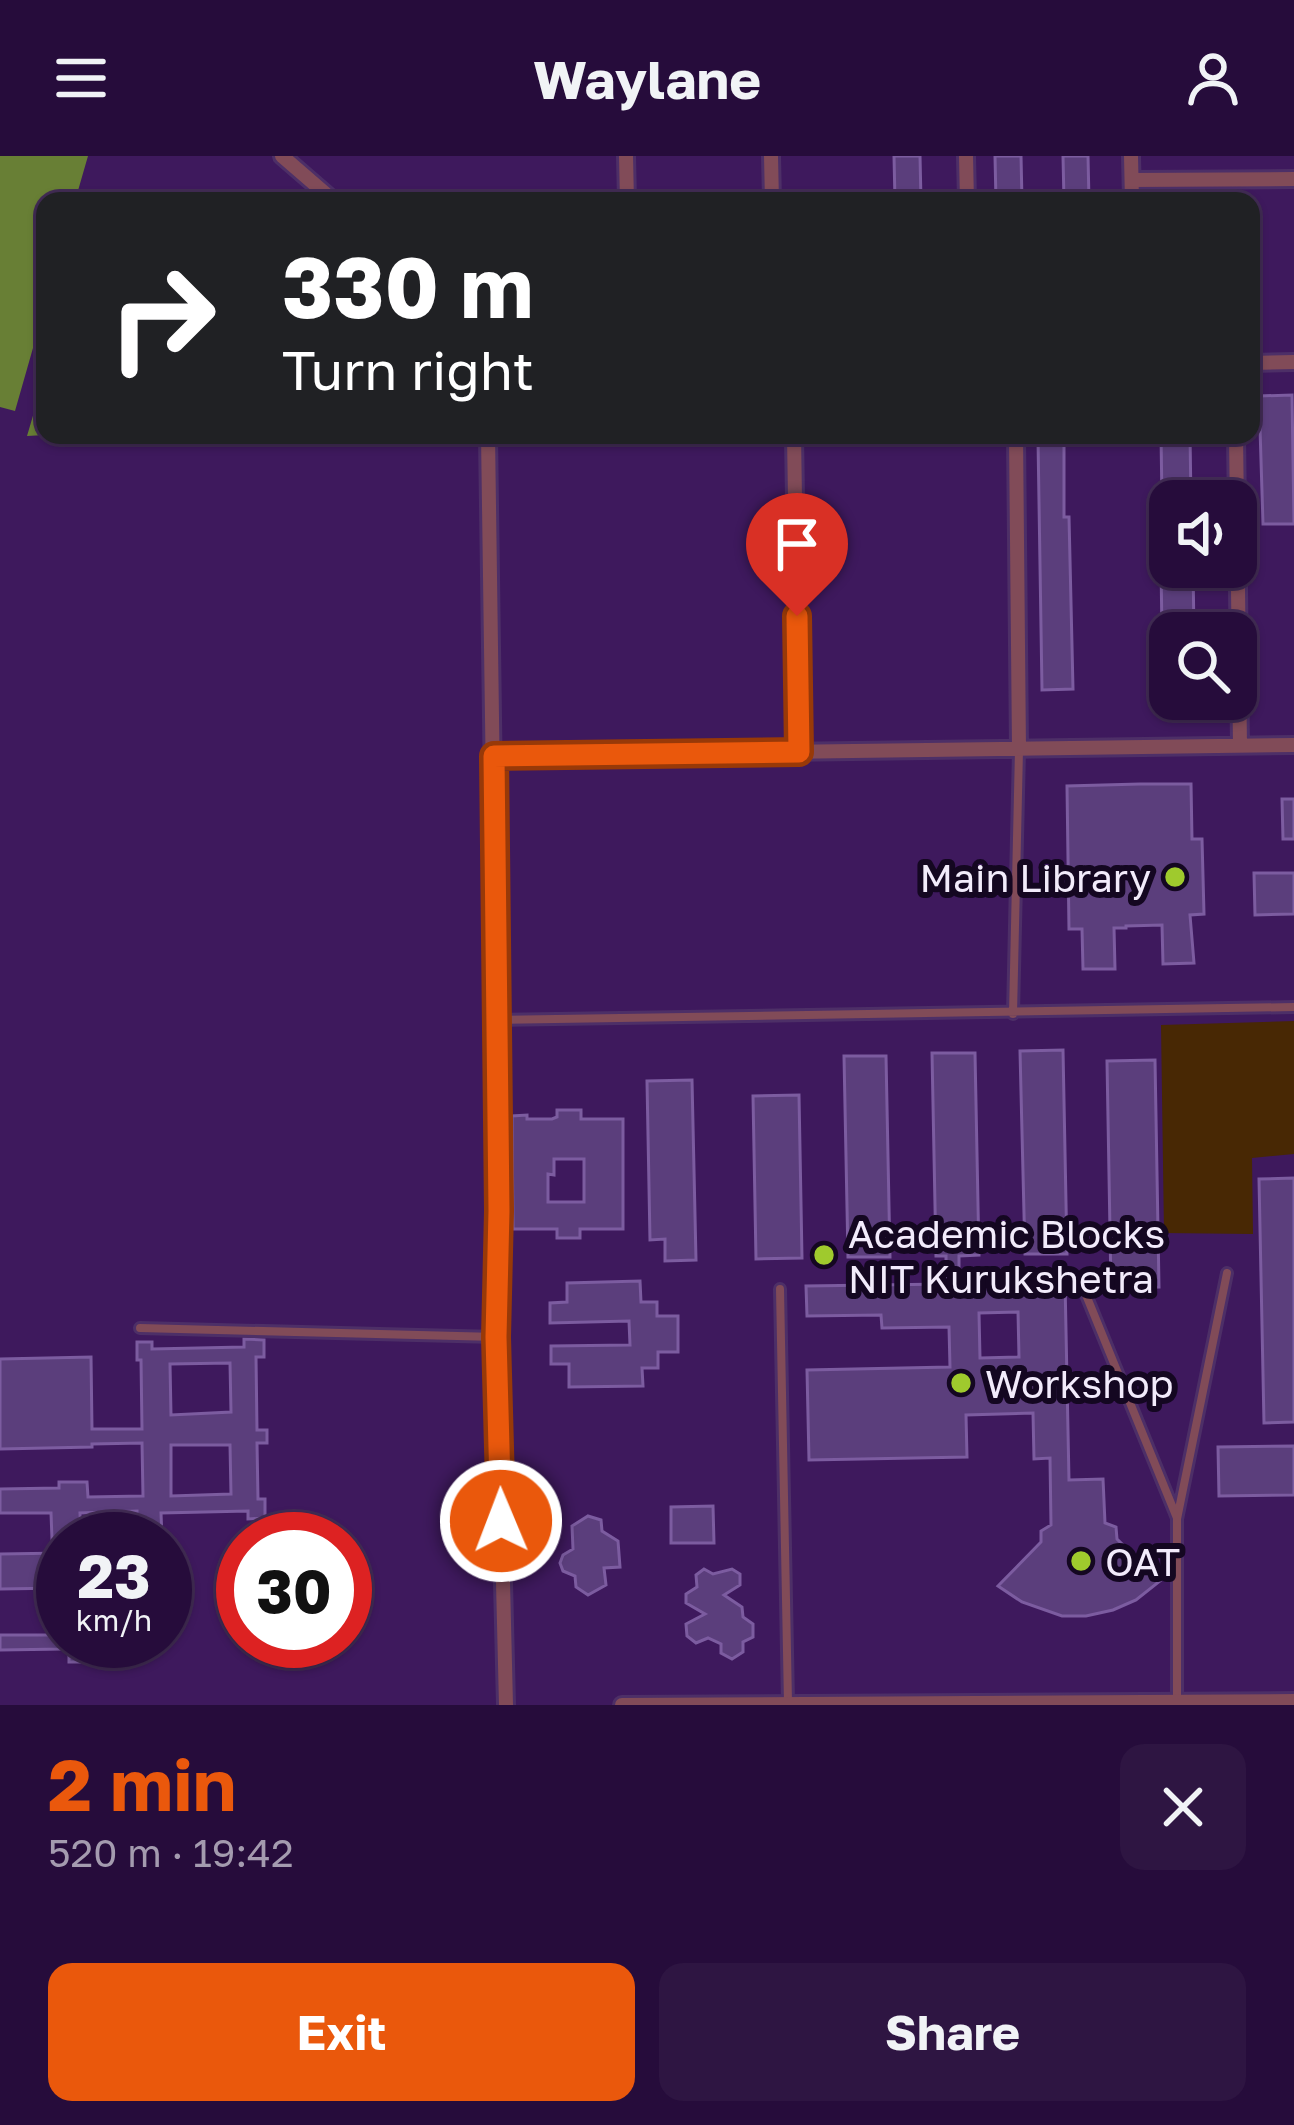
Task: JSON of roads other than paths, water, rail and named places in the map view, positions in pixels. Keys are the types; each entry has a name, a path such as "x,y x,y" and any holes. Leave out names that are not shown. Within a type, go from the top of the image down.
{"street":[{"path":"282,156 324,192"},
{"path":"626,156 627,192"},
{"path":"771,156 772,192"},
{"path":"966,156 967,192"},
{"path":"1131,156 1132,192"},
{"path":"1132,180 1294,179"},
{"path":"1260,363 1294,362"},
{"path":"488,444 499,1211 496,1337 506,1705"},
{"path":"794,444 799,752"},
{"path":"1016,444 1019,748"},
{"path":"1237,444 1240,745"},
{"path":"494,756 1294,745"},
{"path":"622,1705 1294,1701"}],"lane":[{"path":"1013,1014 1019,748"},
{"path":"497,1020 1294,1007"},
{"path":"1177,1704 1178,1519 1227,1273"},
{"path":"1082,1285 1178,1519"},
{"path":"780,1289 788,1703"},
{"path":"140,1328 496,1337"}],"place":[{"name":"Main Library","path":"1175,877"},
{"name":"Academic Blocks NIT Kurukshetra","path":"824,1255"},
{"name":"Workshop","path":"961,1383"},
{"name":"OAT","path":"1081,1561"}]}
